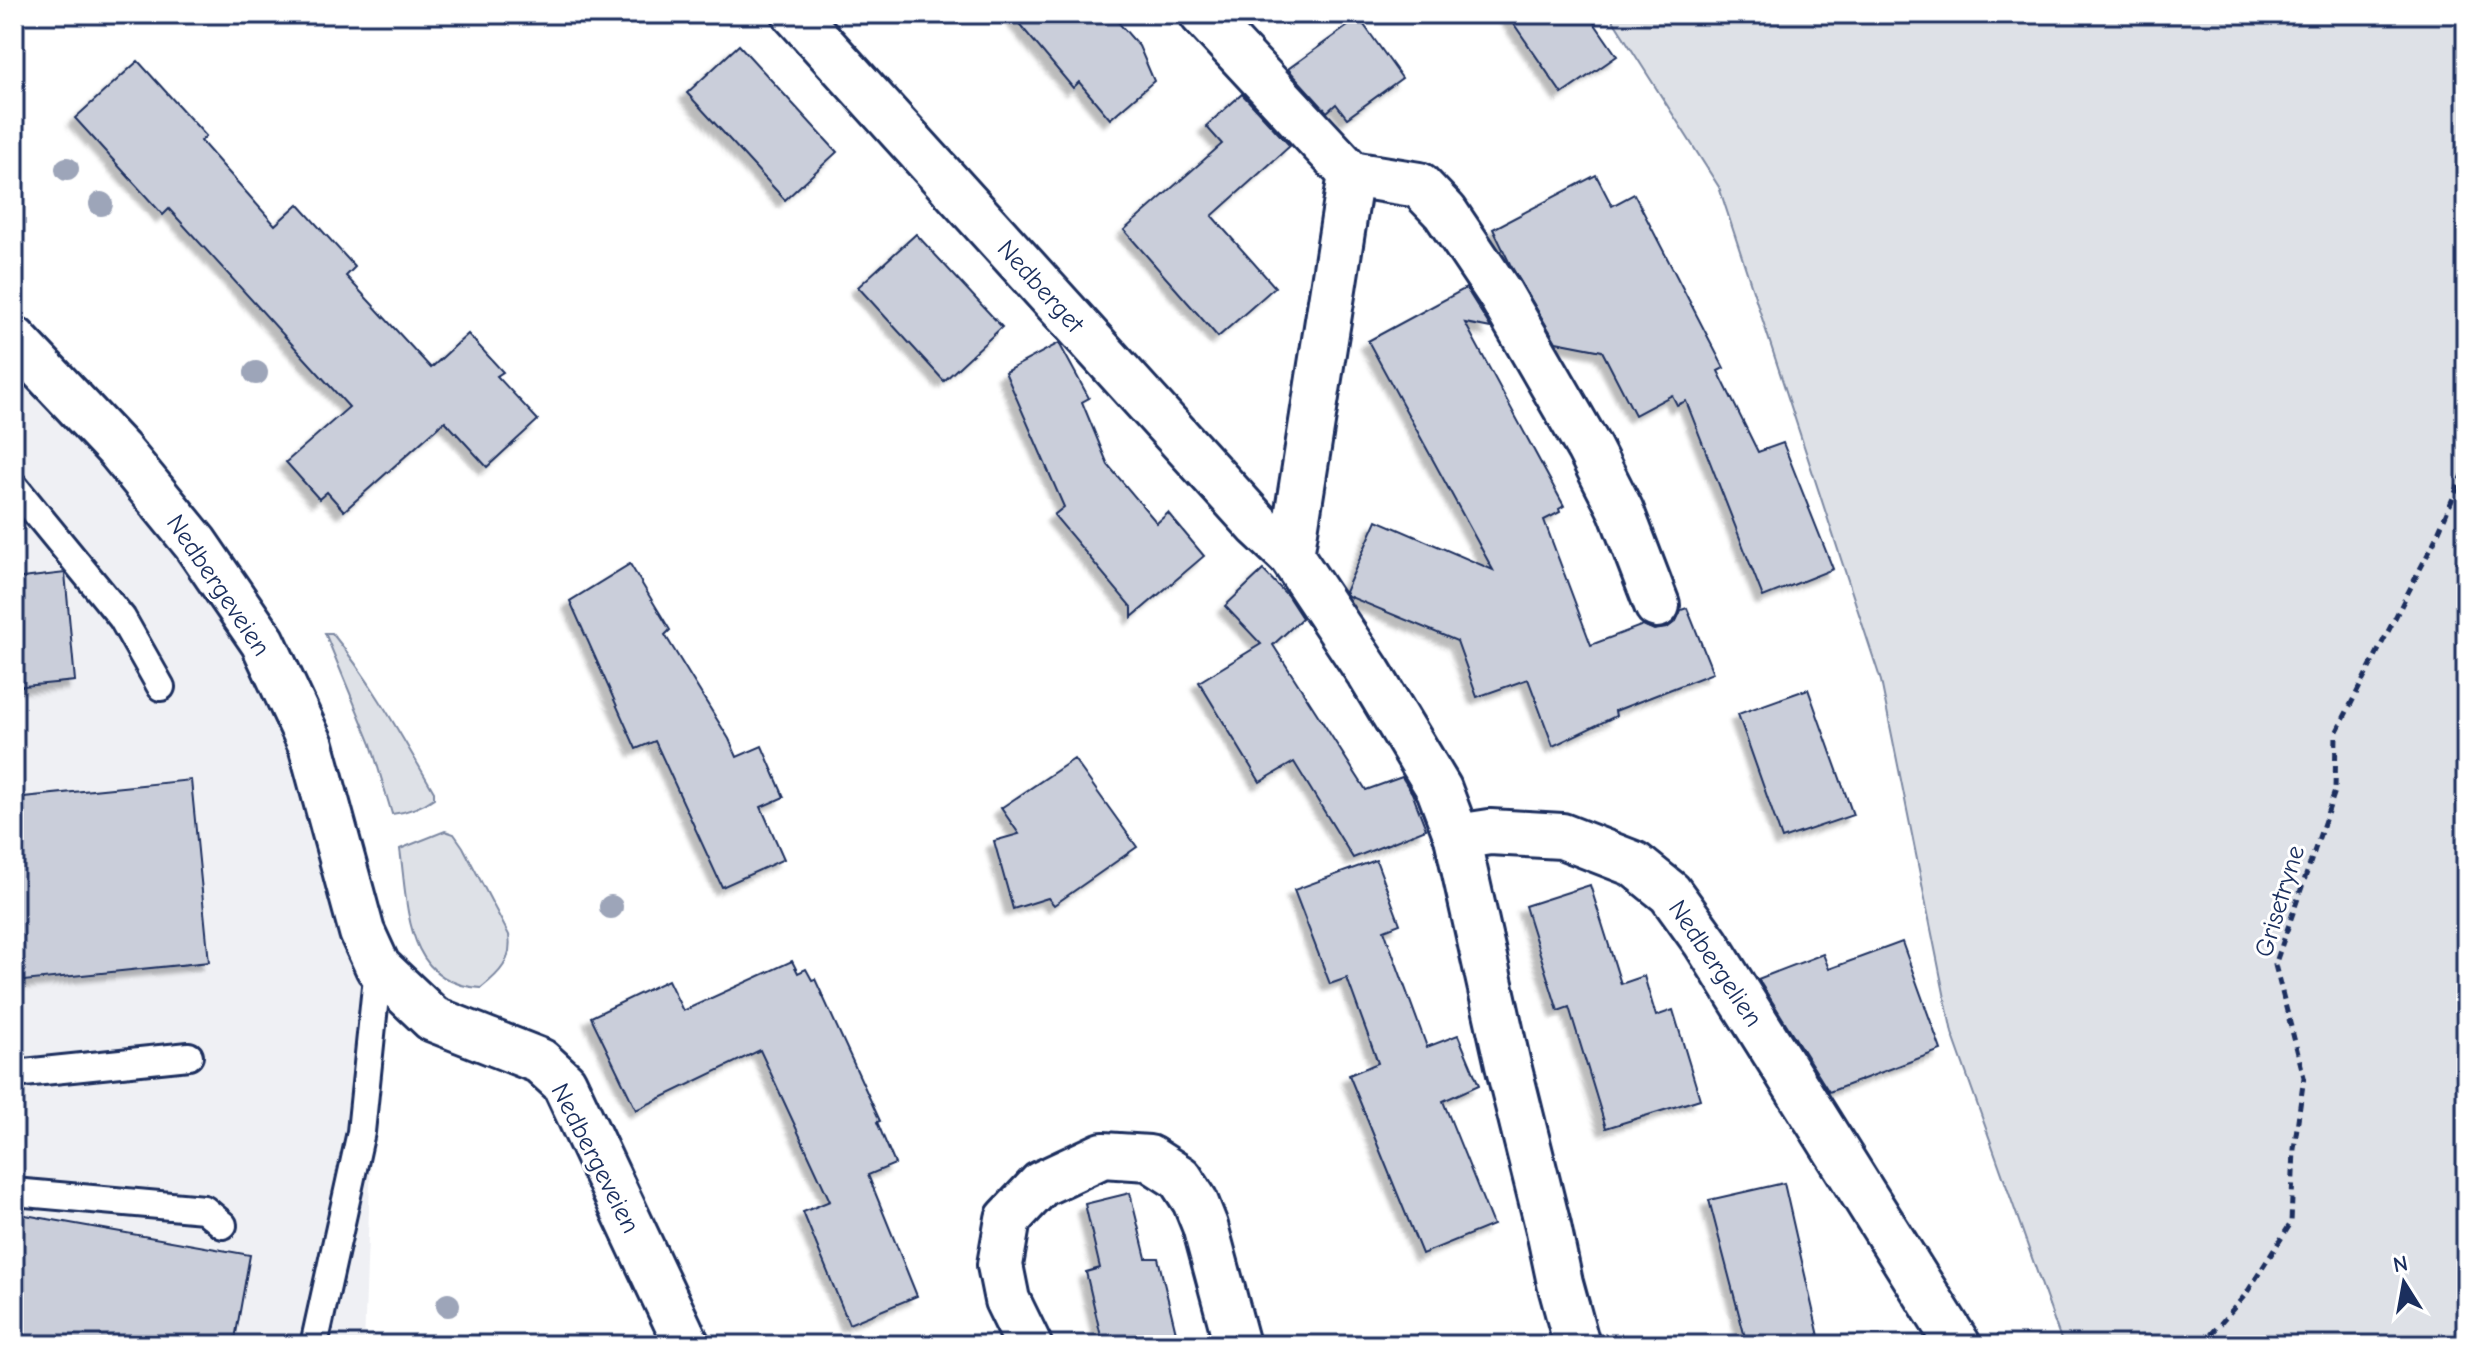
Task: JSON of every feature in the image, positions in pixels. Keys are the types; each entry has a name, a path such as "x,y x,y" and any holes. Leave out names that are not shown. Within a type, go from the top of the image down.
{"street":[{"name":"Nedberget","path":"795,14 1237,502 1291,556 1369,673 1439,789 1457,837"},
{"path":"1202,14 1351,174 1419,185 1445,212 1500,294 1589,448 1621,511 1657,605"},
{"path":"1291,556 1351,174"},
{"name":"Nedbergeveien","path":"14,339 129,462 195,543 263,642 311,745 362,932 378,967 433,1019 540,1061 564,1083 687,1345"},
{"name":"Nedbergelien","path":"1457,837 1490,832 1562,836 1634,864 1670,893 1714,956 1958,1345"},
{"path":"1457,837 1508,1065 1577,1345"},
{"path":"1029,1345 1007,1300 1000,1265 1008,1219 1041,1184 1103,1155 1149,1158 1180,1178 1195,1201 1205,1226 1237,1345"}],"lane":[{"path":"14,486 122,618 161,687"},
{"path":"314,1345 361,1132 378,967"},
{"path":"14,1074 189,1056"},
{"path":"14,1192 204,1209 223,1225"}],"path":[{"name":"Grisetryne","path":"2202,1345 2246,1294 2291,1223 2294,1149 2304,1077 2275,965 2335,791 2336,733 2434,542 2466,468"}],"shaded area":[{"path":"1609,14 2466,14 2466,1345 2063,1345 1952,1033 1881,681 1719,187"},
{"path":"14,308 220,580 378,967 364,1345 14,1345"},
{"path":"325,633 332,633 386,710 434,792 434,798 414,809 392,814 371,744"},
{"path":"445,831 454,834 463,847 509,935 509,952 504,965 481,988 456,983 437,973 424,958 409,917 400,849"}],"building":[{"path":"1011,14 1111,14 1139,46 1154,81 1110,119 1079,82 1073,88"},
{"path":"1507,14 1588,14 1617,56 1562,94"},
{"path":"1359,18 1402,78 1347,118 1336,104 1327,112 1288,69"},
{"path":"739,45 837,152 785,200 687,93"},
{"path":"138,61 206,136 201,141 275,225 298,204 355,267 346,276 431,368 468,334 503,372 497,376 538,420 487,467 445,421 344,511 327,492 319,499 286,462 349,407 169,209 163,215 75,118"},
{"path":"1242,94 1290,146 1212,216 1275,287 1218,337 1124,230 1222,144 1206,126"},
{"path":"1596,175 1612,206 1634,194 1724,368 1718,371 1758,452 1783,443 1833,569 1763,597 1686,401 1677,405 1672,395 1635,415 1602,351 1556,342 1493,229"},
{"path":"916,234 1002,327 944,381 858,287"},
{"path":"1466,288 1491,328 1465,323 1564,506 1559,509 1560,512 1544,520 1591,645 1643,625 1654,630 1667,628 1676,621 1681,610 1687,608 1713,673 1615,711 1616,716 1553,746 1528,679 1477,697 1457,641 1348,596 1345,592 1377,520 1493,570 1368,341"},
{"path":"1059,343 1089,398 1082,402 1108,465 1157,523 1168,513 1204,556 1132,617 1132,608 1054,515 1064,507 1005,372"},
{"path":"630,564 670,630 665,635 737,757 762,746 784,797 761,807 784,859 722,887 655,741 636,749 570,601"},
{"path":"1263,570 1287,595 1302,618 1273,645 1366,790 1402,777 1426,829 1353,858 1294,762 1260,782 1199,682 1261,644 1225,606"},
{"path":"65,573 75,681 14,687 14,579"},
{"path":"1808,689 1853,815 1782,839 1738,714"},
{"path":"1074,759 1137,847 1054,905 1048,898 1013,909 994,841 1019,834 1001,808"},
{"path":"191,780 209,962 14,982 14,798"},
{"path":"1376,860 1400,924 1384,930 1427,1047 1458,1035 1479,1085 1443,1101 1493,1225 1422,1254 1349,1075 1378,1063 1347,978 1330,984 1294,890"},
{"path":"1590,885 1621,984 1644,976 1656,1016 1673,1010 1700,1099 1606,1128 1569,1007 1558,1011 1525,906"},
{"path":"1902,942 1941,1050 1829,1092 1758,979 1823,954 1829,969"},
{"path":"792,961 798,973 806,969 812,980 815,979 880,1121 877,1122 895,1164 868,1175 917,1296 849,1324 803,1212 830,1201 760,1050 636,1110 591,1017 668,980 683,1011"},
{"path":"1784,1183 1821,1345 1747,1345 1709,1200"},
{"path":"1130,1193 1146,1258 1158,1258 1179,1345 1103,1345 1086,1272 1100,1268 1085,1204"},
{"path":"14,1213 250,1255 234,1345 14,1345"}]}
